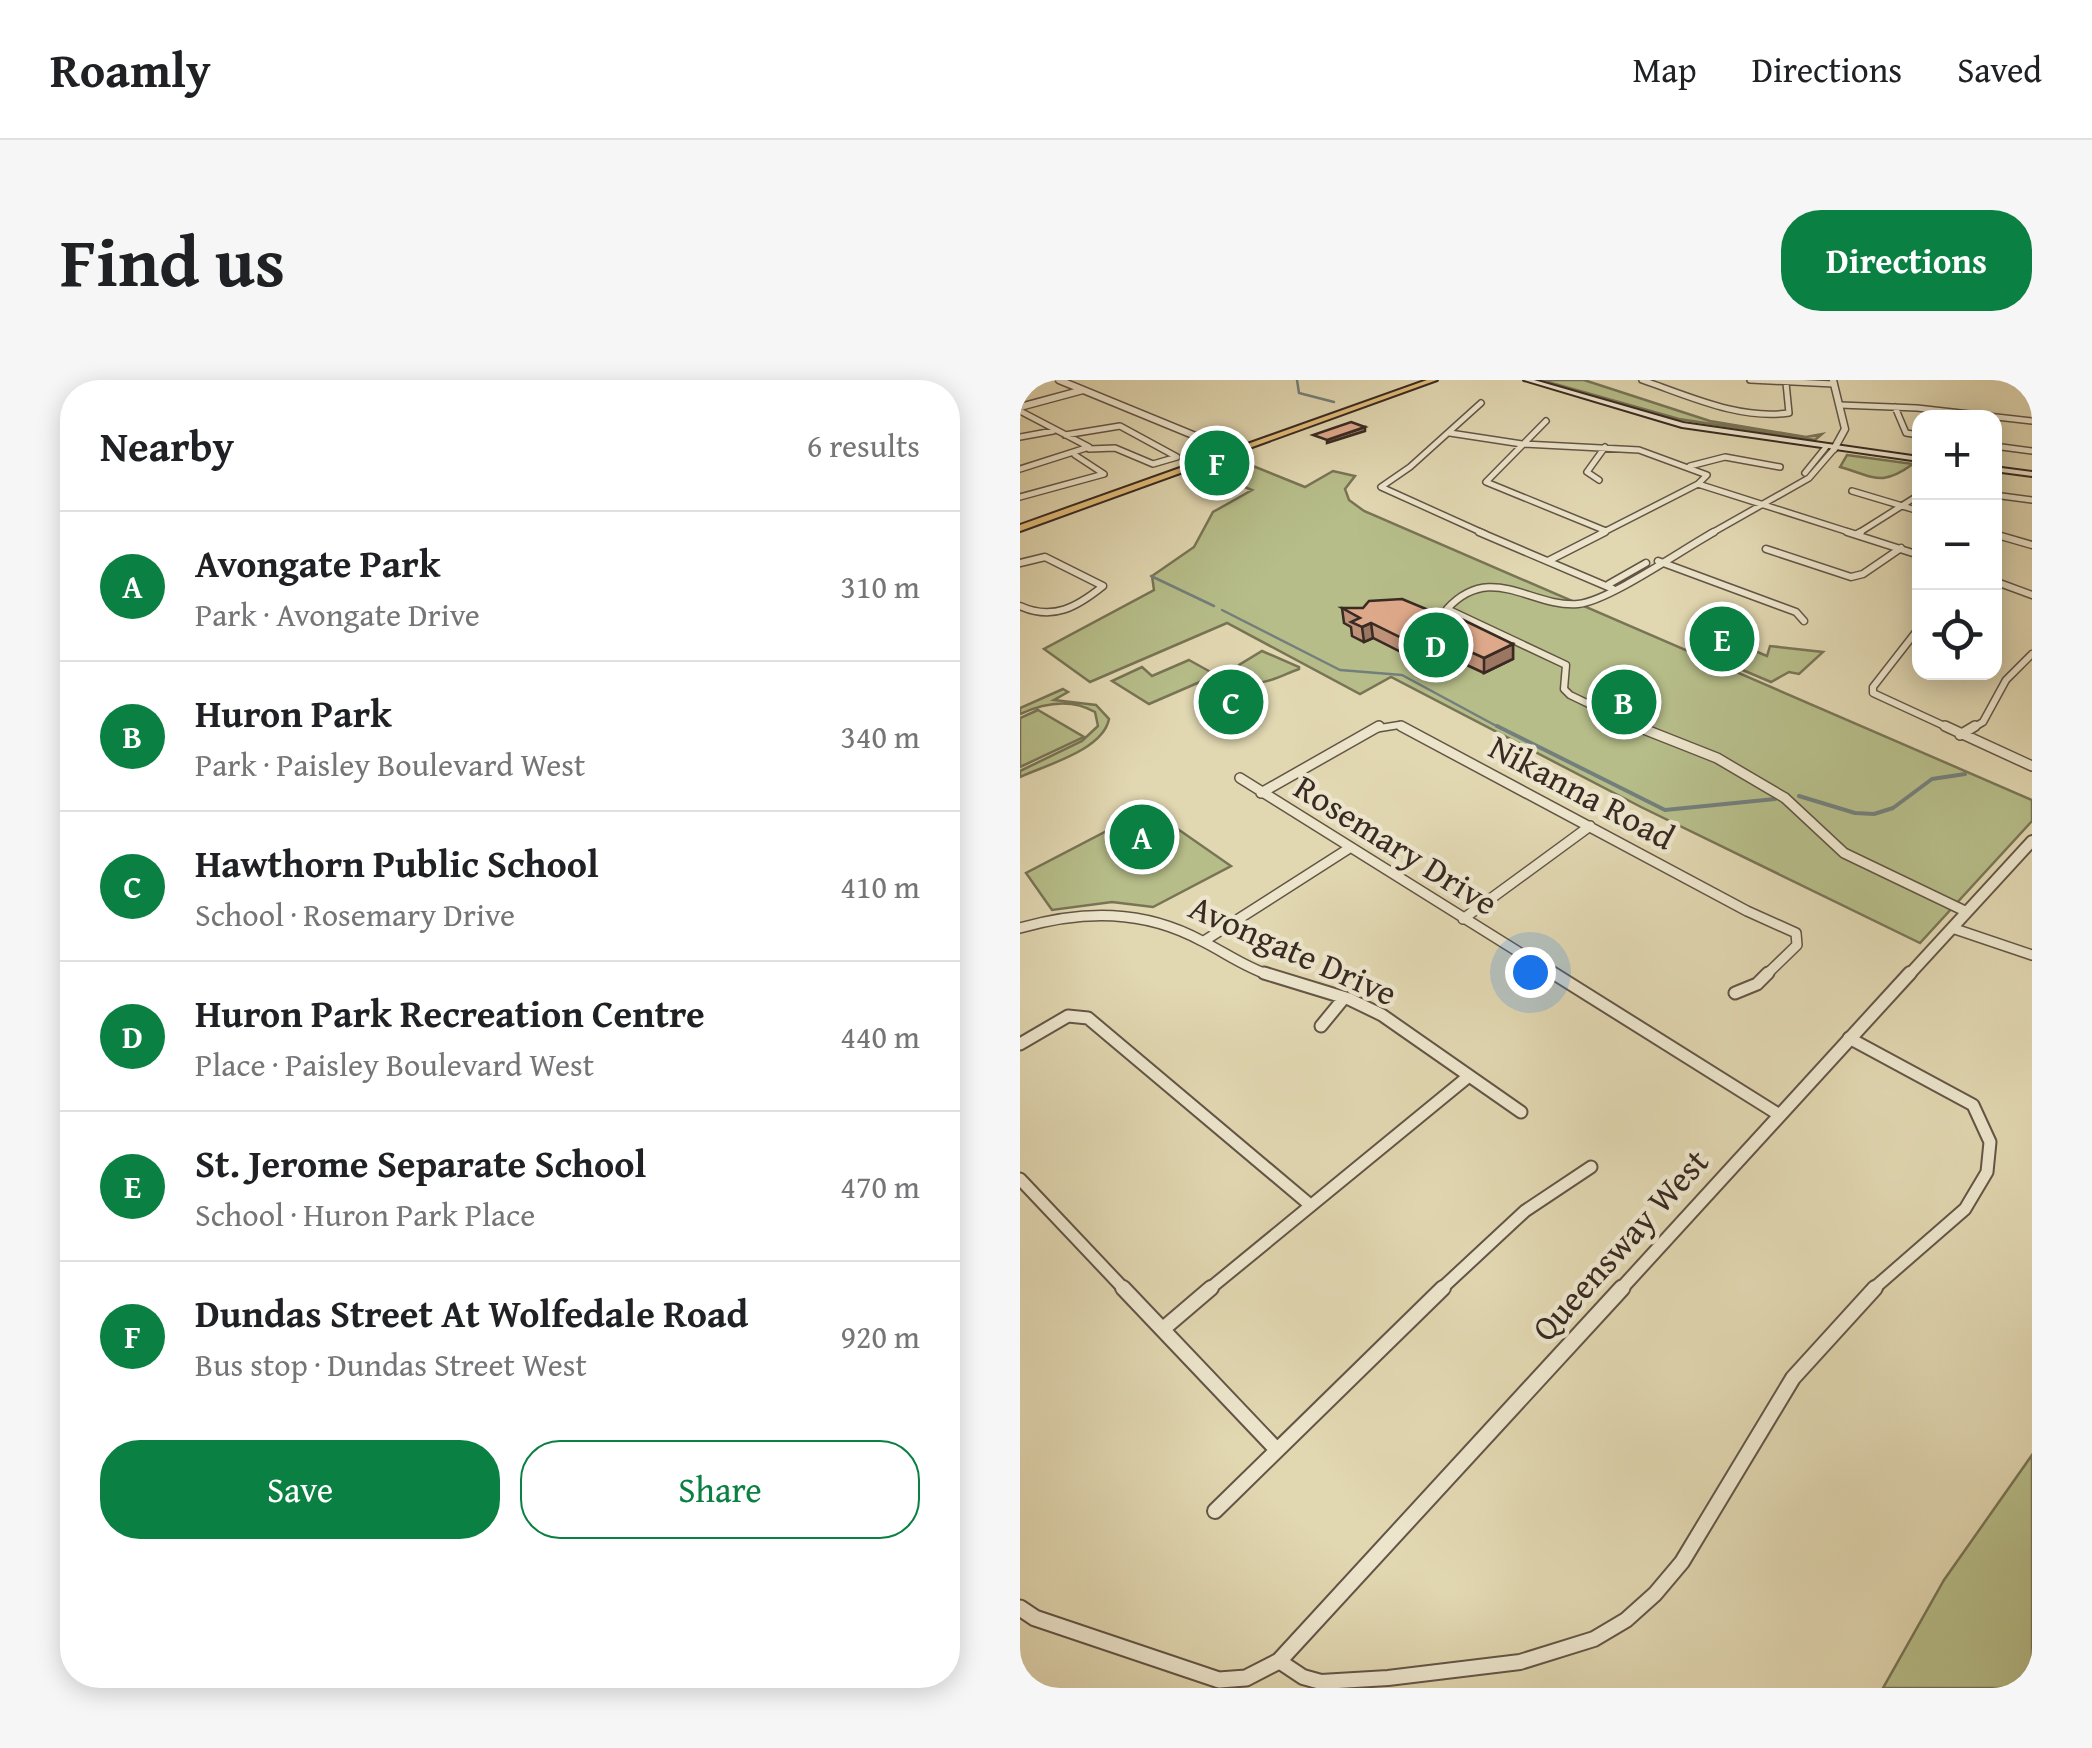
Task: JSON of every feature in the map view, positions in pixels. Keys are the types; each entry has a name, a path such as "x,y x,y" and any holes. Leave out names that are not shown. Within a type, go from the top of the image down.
{"main road":[{"path":"1336,413 1418,380"},
{"path":"1020,528 1434,380"},
{"path":"1526,380 1666,421 1912,458"},
{"path":"2002,470 2032,474"}],"street":[{"path":"1059,380 1232,451"},
{"path":"1642,380 1722,406 1774,416 1789,413 1786,383"},
{"path":"1750,380 1834,382 1844,426 1815,474 1582,604 1547,601 1499,584 1447,606 1452,612 1566,666 1568,694 1717,758 1785,798 1834,846 1853,859 1967,912"},
{"path":"1020,409 1084,390"},
{"path":"1481,402 1382,491 1609,587"},
{"path":"1840,405 2032,422"},
{"path":"1895,407 1906,433 1912,434"},
{"path":"1020,409 1054,430 1088,444 1089,449"},
{"path":"1546,421 1486,482 1606,530"},
{"path":"1020,469 1089,449 1115,448 1154,464 1177,456 1120,426 1065,435"},
{"path":"1020,437 1054,430"},
{"path":"1450,433 1522,444 1639,450 1707,475 1698,484 1548,561"},
{"path":"1600,480 1587,472 1605,447"},
{"path":"2002,447 2032,450"},
{"path":"1020,497 1104,474 1074,454"},
{"path":"1690,466 1725,457 1780,467"},
{"path":"1698,484 1912,551"},
{"path":"1852,491 1912,509"},
{"path":"2002,496 2032,500"},
{"path":"1857,534 1912,500"},
{"path":"2002,536 2032,545"},
{"path":"1766,549 1851,577 1863,574 1901,548"},
{"path":"1020,563 1045,557 1104,586 1052,616 1040,616 1020,606"},
{"path":"1657,560 1796,612 1804,621"},
{"path":"2002,585 2032,594"},
{"path":"1912,638 1873,686 1872,693 2032,766"},
{"path":"1960,735 1983,722 2006,680 2032,654"},
{"name":"Nikanna Road","path":"1261,793 1378,726 1399,726 1796,934 1797,946 1756,984 1735,993"},
{"name":"Rosemary Drive","path":"1240,778 1778,1114"},
{"path":"1463,919 1590,826"},
{"name":"Queensway West","path":"1020,1608 1036,1618 1202,1676 1246,1678 1264,1672 2032,841"},
{"path":"1204,941 1348,848"},
{"name":"Avongate Drive","path":"1020,928 1071,914 1112,912 1148,917 1204,941 1246,966 1383,1015 1520,1112"},
{"path":"1952,928 2032,955"},
{"path":"1321,1026 1344,998"},
{"path":"1020,1044 1068,1016 1088,1018 1309,1204"},
{"path":"1278,1661 1310,1680 1496,1668 1547,1658 1596,1640 1640,1610 1674,1573 1707,1524 1730,1477 1805,1364 1883,1279 1964,1209 1986,1178 1991,1138 1986,1122 1973,1105 1848,1038"},
{"path":"1163,1329 1309,1204 1469,1076"},
{"path":"1215,1511 1468,1262 1525,1211 1592,1167"},
{"path":"1020,1179 1277,1450"}],"green space":[{"path":"1541,380 1584,380 1710,421 1806,437 1822,434 1815,440 1679,419"},
{"path":"1847,455 1912,464 1885,478 1840,467"},
{"path":"1233,458 1305,487 1333,471 1355,476 1345,489 1349,500 1364,511 2032,800 2032,821 1920,943 1641,807 1391,677 1360,694 1227,623 1090,682 1044,649 1154,590 1152,576 1194,547 1213,512 1252,490 1200,469"},
{"path":"1738,644 1767,656 1770,646 1823,652 1799,674 1789,672 1771,682 1714,658"},
{"path":"1262,651 1299,669 1262,682 1241,677 1239,665"},
{"path":"1189,660 1216,675 1149,704 1112,681 1142,667 1152,676"},
{"path":"1063,689 1068,692 1054,700 1096,705 1109,719 1105,730 1085,748 1020,777 1020,771 1082,741 1098,726 1095,712 1077,705 1048,705 1020,714 1020,708"},
{"path":"1038,710 1084,737 1020,767 1020,718"},
{"path":"1149,809 1231,866 1153,907 1112,902 1052,910 1026,873"},
{"path":"2032,1455 2032,1688 1883,1688 1944,1580"}],"building":[{"path":"1351,422 1365,427 1327,440 1313,435"},
{"path":"1402,599 1445,617 1451,614 1513,644 1484,658 1429,633 1410,642 1371,623 1362,627 1351,622 1360,618 1342,608 1363,608 1369,601"}],"waterway":[{"path":"1297,380 1299,393 1334,402"},
{"path":"1151,576 1214,606"},
{"path":"1222,610 1340,670 1402,675 1502,729"},
{"path":"1497,726 1665,810 1775,799"},
{"path":"1799,796 1855,813 1874,814 1893,808 1932,779 1965,774"}],"place":[{"name":"Dundas Street At Wolfedale Road","path":"1217,463"},
{"name":"St. Jerome Separate School","path":"1722,639"},
{"name":"Huron Park Recreation Centre","path":"1436,645"},
{"name":"Hawthorn Public School","path":"1231,702"},
{"name":"Huron Park","path":"1624,702"},
{"name":"Avongate Park","path":"1142,837"}]}
